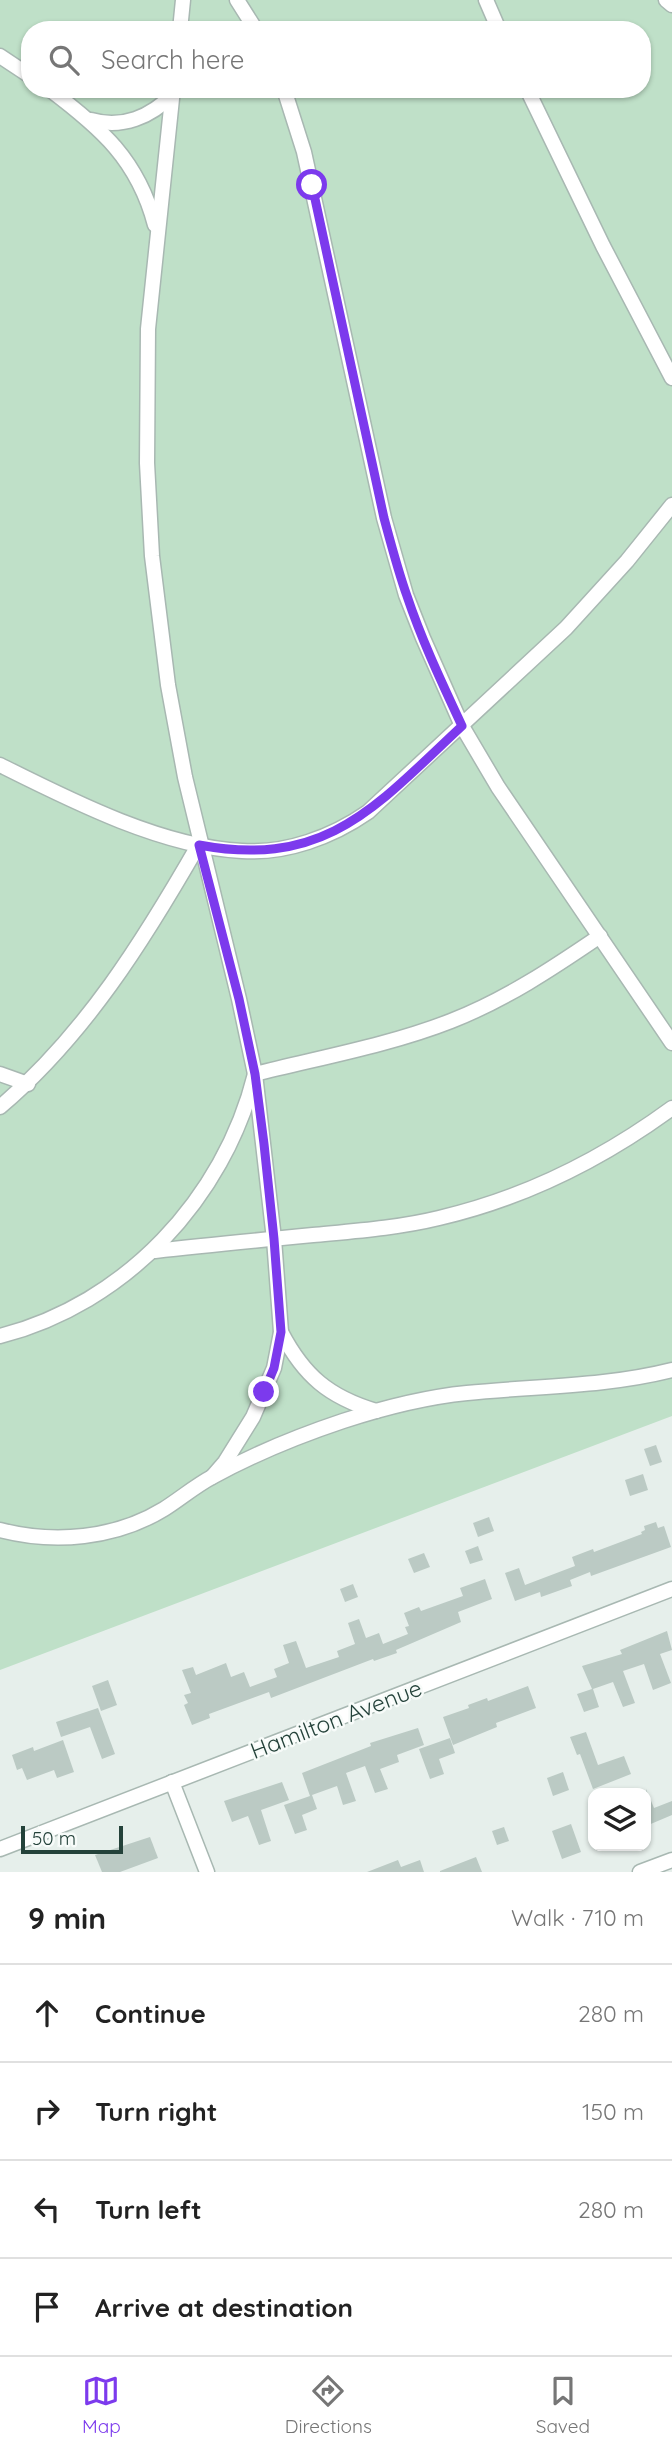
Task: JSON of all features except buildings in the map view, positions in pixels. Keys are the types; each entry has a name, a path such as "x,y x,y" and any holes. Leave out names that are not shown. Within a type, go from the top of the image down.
{"street":[{"path":"181,21 183,0"},
{"path":"237,0 250,21"},
{"path":"486,0 495,21"},
{"path":"666,0 672,5"},
{"path":"0,56 21,70"},
{"path":"61,98 87,118 116,146 135,173 150,205 157,232"},
{"path":"87,118 103,123 128,122 155,109 167,98"},
{"path":"172,98 148,329 148,507 158,617 168,685 199,845 239,999 255,1074 274,1239 281,1332 274,1368 253,1418 225,1462 212,1477"},
{"path":"287,98 304,152 384,518 418,627 462,726 498,787 672,1043"},
{"path":"531,98 603,246 672,378"},
{"path":"0,765 117,818 199,845 261,851 300,844 336,831 353,822 380,801 566,628 627,561 672,505"},
{"path":"0,1107 28,1084 76,1030 135,952 199,845"},
{"path":"255,1074 425,1031 453,1021 523,986 600,936"},
{"path":"0,1074 28,1084"},
{"path":"0,1336 31,1327 75,1307 155,1251 191,1208 224,1156 248,1102 255,1074"},
{"path":"155,1251 405,1225 437,1219 501,1200 553,1180 636,1133 672,1108"},
{"path":"281,1332 300,1364 322,1387 349,1401 378,1411"},
{"path":"0,1530 66,1538 94,1535 142,1520 163,1510 212,1477 276,1446 378,1411 464,1394 601,1382 671,1369"},
{"name":"Hamilton Avenue","path":"0,1849 672,1589"},
{"path":"172,1782 207,1872"},
{"path":"640,1872 672,1860"}],"green space":[{"path":"0,0 672,0 672,1416 0,1670"}],"route":[{"path":"264,1392 274,1368 281,1332 264,1144 255,1074 239,999 199,845 261,851 300,844 336,831 368,812 462,726 423,638 395,558 312,185"}]}
